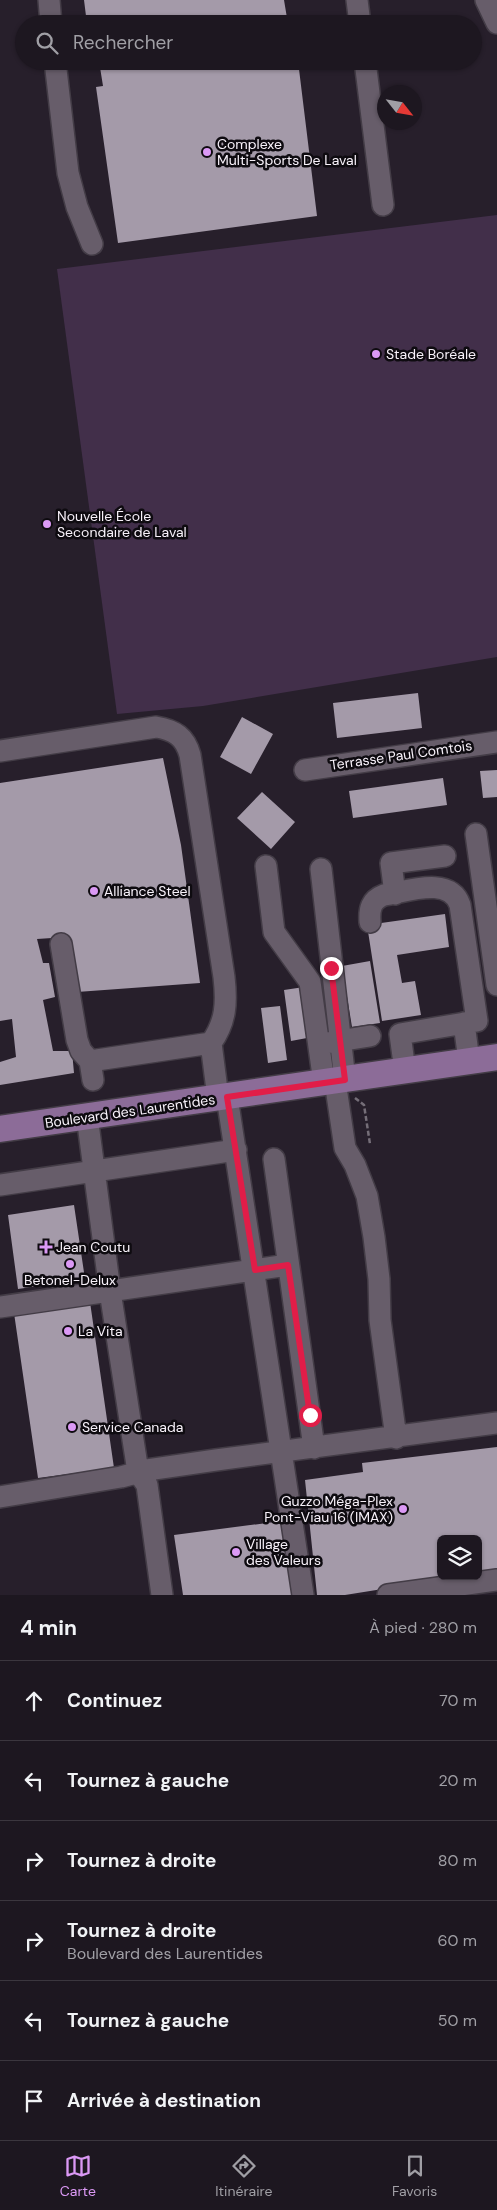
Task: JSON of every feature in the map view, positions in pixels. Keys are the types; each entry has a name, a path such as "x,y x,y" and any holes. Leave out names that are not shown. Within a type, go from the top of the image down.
{"main road":[{"name":"Boulevard des Laurentides","path":"0,1129 223,1097 339,1085 405,1071 497,1057"}],"street":[{"path":"49,0 50,15"},
{"path":"357,0 359,15"},
{"path":"486,0 497,23"},
{"path":"56,70 68,173 77,207 92,244"},
{"path":"366,70 383,205"},
{"path":"0,751 156,727 173,731 183,738 190,755 201,817 225,985 224,1018 220,1029 210,1043 92,1071 77,1040 61,944"},
{"name":"Terrasse Paul Comtois","path":"305,770 497,742"},
{"path":"476,834 497,985"},
{"path":"395,894 391,863 445,856"},
{"path":"266,866 274,932 310,982 319,1044 339,1085"},
{"path":"321,869 340,1040 339,1085 345,1148 355,1165 367,1196 373,1229 379,1279 380,1320 396,1438"},
{"path":"370,922 371,907 380,896 437,887 450,891 458,898 477,1021 400,1034 405,1071"},
{"path":"464,1023 469,1061"},
{"path":"319,1044 370,1036"},
{"path":"210,1043 236,1150 303,1595"},
{"path":"88,1116 110,1291 138,1472 147,1485 162,1595"},
{"path":"0,1185 236,1150"},
{"path":"274,1159 314,1448"},
{"path":"0,1306 288,1265"},
{"path":"0,1497 112,1479 138,1472 497,1423"},
{"path":"388,1595 497,1580"}],"path":[{"path":"339,1085 364,1106 370,1144"}],"shaded area":[{"path":"497,215 497,657 203,706 117,714 57,269"}],"building":[{"path":"84,0 284,0 286,15 86,15"},
{"name":"Complexe Multi-Sports De Laval","path":"100,70 299,70 317,216 118,243 96,87 103,86"},
{"path":"418,693 422,728 337,738 333,703"},
{"path":"242,717 273,734 251,774 220,757"},
{"name":"Alliance Steel","path":"163,758 181,845 200,983 77,992 67,937 37,939 43,963 49,963 55,997 43,1000 53,1051 72,1051 74,1073 0,1085 0,1062 16,1057 12,1019 0,1021 0,783"},
{"path":"497,770 497,797 483,798 480,771"},
{"path":"443,778 447,805 353,818 349,791"},
{"path":"262,792 295,822 271,849 237,818"},
{"path":"445,914 449,947 397,955 402,983 415,981 421,1015 382,1021 367,925"},
{"path":"370,961 380,1023 352,1027 342,966"},
{"path":"304,987 307,1038 291,1041 284,990"},
{"path":"280,1006 287,1060 268,1063 261,1008"},
{"name":"Jean Coutu","path":"74,1205 85,1279 18,1289 8,1215"},
{"path":"90,1302 114,1468 38,1478 14,1313"},
{"name":"Guzzo Méga-Plex Pont-Viau 16 (IMAX)","path":"497,1447 497,1571 482,1573 482,1535 437,1535 437,1580 439,1580 345,1595 317,1595 305,1480 363,1472 362,1463"},
{"path":"282,1521 293,1595 183,1595 174,1535"}],"place":[{"name":"Complexe Multi-Sports De Laval","path":"207,152"},
{"name":"Stade Boréale","path":"376,354"},
{"name":"Nouvelle École Secondaire de Laval","path":"47,524"},
{"name":"Alliance Steel","path":"94,891"},
{"name":"Jean Coutu","path":"46,1247"},
{"name":"Betonel-Delux","path":"70,1264"},
{"name":"La Vita","path":"68,1331"},
{"name":"Service Canada","path":"72,1427"},
{"name":"Guzzo Méga-Plex Pont-Viau 16 (IMAX)","path":"403,1509"},
{"name":"Village des Valeurs","path":"236,1552"}],"route":[{"path":"310,1415 288,1265 255,1270 227,1097 345,1080 331,968"}]}
